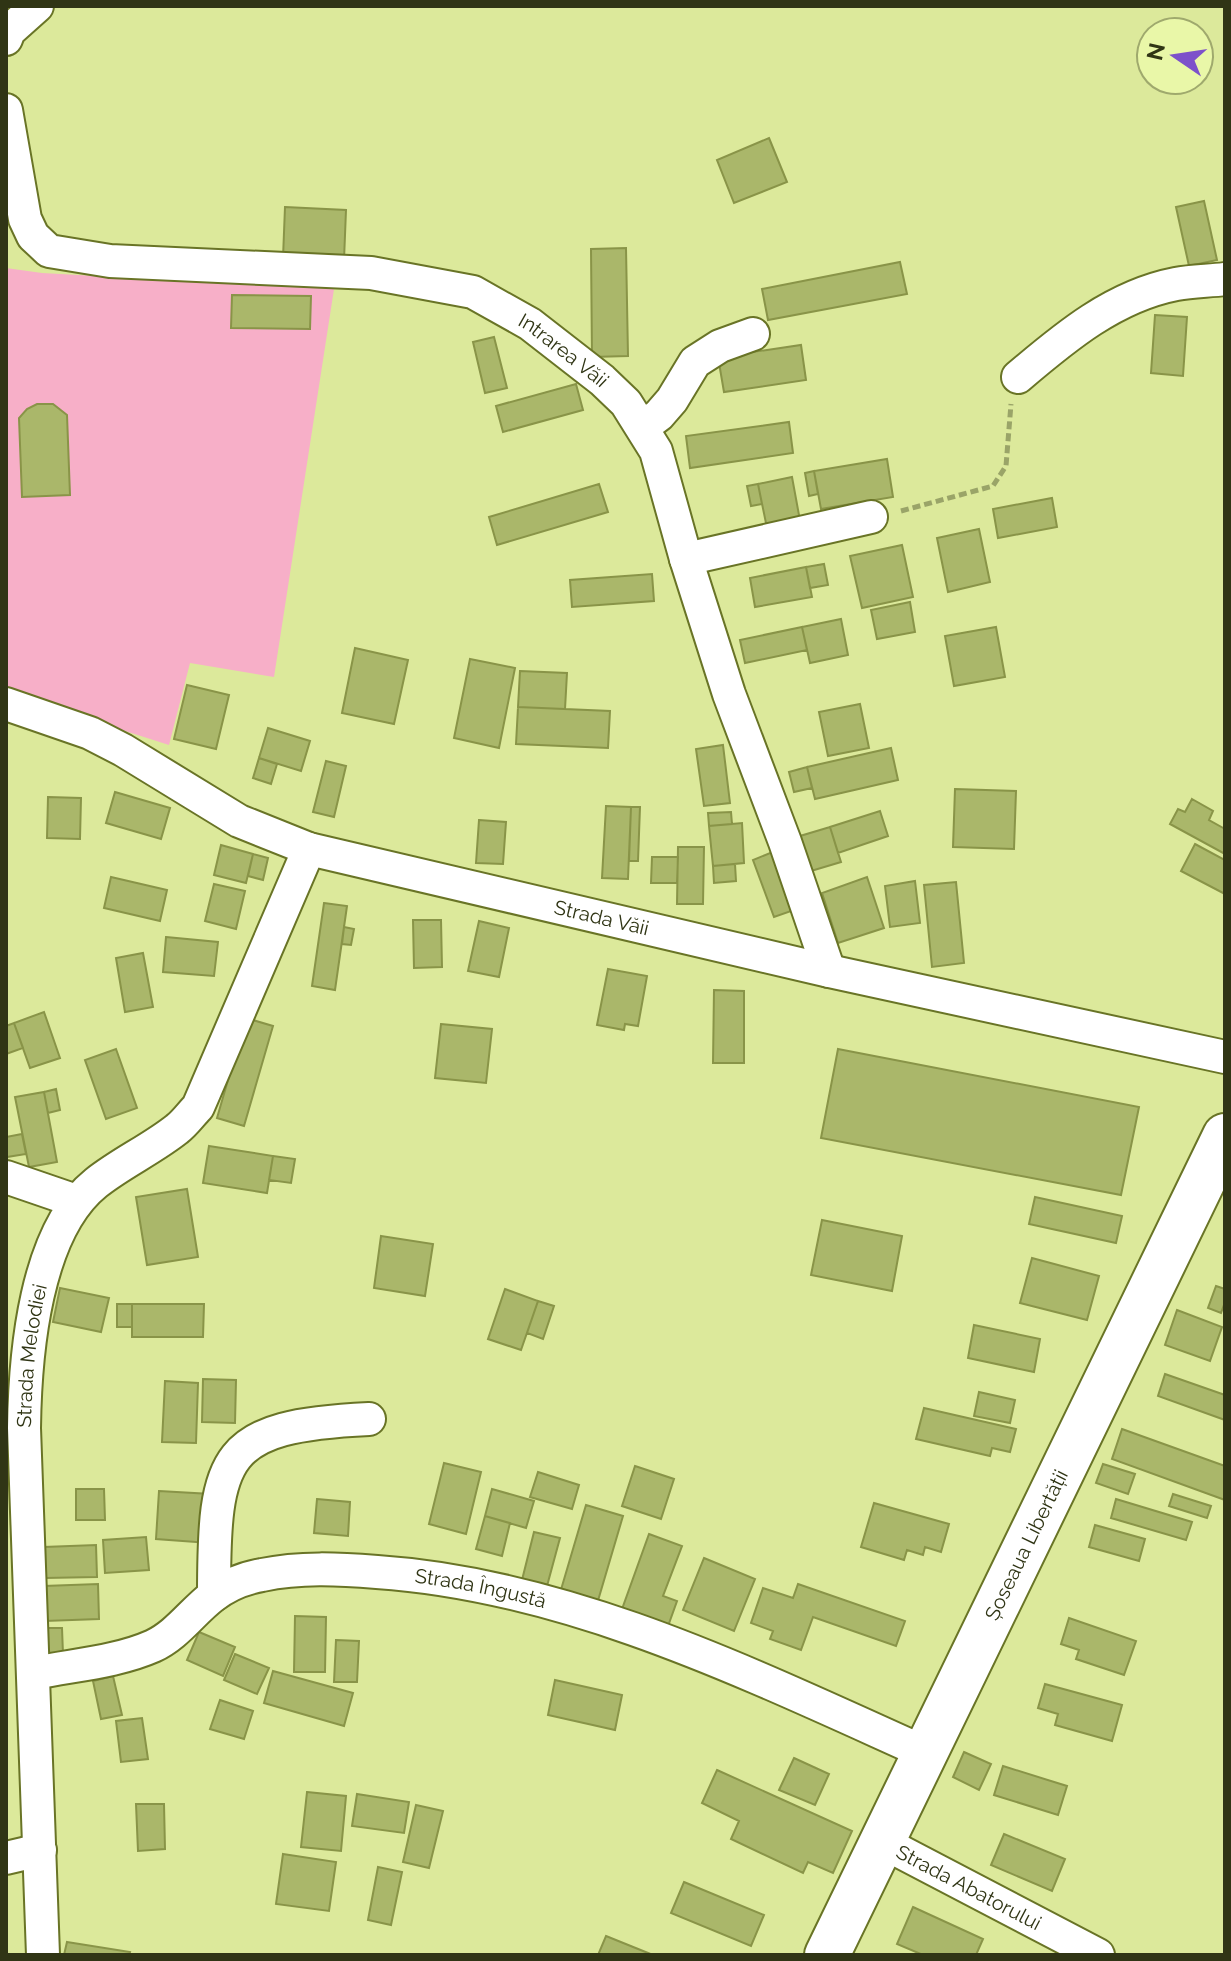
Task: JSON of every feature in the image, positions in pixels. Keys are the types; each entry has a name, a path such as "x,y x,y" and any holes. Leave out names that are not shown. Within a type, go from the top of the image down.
{"main road":[{"name":"Șoseaua Libertății","path":"827,1955 1225,1136"}],"street":[{"path":"6,39 9,31 37,6"},
{"name":"Intrarea Văii","path":"6,110 25,219 33,236 49,251 110,261 371,273 473,292 530,324 567,351 626,403 656,451 729,694 785,842 829,971"},
{"path":"1018,377 1063,338 1120,303 1175,284 1225,279"},
{"path":"643,427 672,400 695,362 720,346 753,334"},
{"path":"686,559 871,517"},
{"name":"Strada Văii","path":"6,704 90,733 239,821 309,849 829,971 1225,1057"},
{"name":"Strada Melodiei","path":"43,1955 40,1850 21,1719 35,1673 19,1594 15,1427 48,1254 76,1201 96,1183 178,1128 198,1107 309,849"},
{"path":"6,1177 76,1201"},
{"path":"214,1595 214,1526 219,1497 237,1453 257,1437 274,1431 334,1421 369,1419"},
{"name":"Strada Îngustă","path":"35,1673 152,1646 171,1635 214,1595 235,1582 262,1575 344,1570 406,1574 508,1592 605,1620 718,1662 926,1753"},
{"name":"Strada Abatorului","path":"882,1842 1098,1955"},
{"path":"6,1858 40,1850"}],"path":[{"path":"871,517 993,486 1006,466 1012,386 1018,377"}],"shaded area":[{"path":"6,268 42,273 334,289 274,677 190,663 169,745 6,693"}],"building":[{"path":"769,138 787,182 734,203 717,160"},
{"path":"1204,201 1217,260 1189,266 1176,207"},
{"path":"285,207 346,210 344,260 283,258"},
{"path":"626,248 628,356 592,357 591,249"},
{"path":"900,262 907,294 768,320 762,289"},
{"path":"232,295 311,296 310,329 231,328"},
{"path":"1155,315 1187,317 1183,376 1151,373"},
{"path":"494,337 507,388 485,393 473,342"},
{"path":"801,345 806,380 724,392 718,357"},
{"path":"576,384 583,410 503,432 496,406"},
{"path":"37,404 53,404 67,415 70,495 22,497 19,418"},
{"path":"789,422 793,453 690,468 686,436"},
{"path":"887,459 893,497 821,509 814,471"},
{"path":"814,471 818,494 809,496 805,473"},
{"path":"792,477 801,526 768,533 758,484"},
{"path":"599,484 608,512 497,545 489,517"},
{"path":"758,484 762,504 751,506 747,486"},
{"path":"1052,498 1057,527 998,538 993,509"},
{"path":"979,529 990,582 948,592 937,538"},
{"path":"902,545 913,597 862,608 850,556"},
{"path":"824,564 828,585 810,588 806,567"},
{"path":"806,567 812,597 755,607 750,578"},
{"path":"652,574 654,601 572,607 570,580"},
{"path":"910,602 915,632 877,639 871,610"},
{"path":"841,619 848,655 810,663 802,627"},
{"path":"802,627 807,650 745,663 740,640"},
{"path":"996,627 1005,677 954,686 945,636"},
{"path":"355,648 408,660 394,724 342,713"},
{"path":"470,659 515,668 499,748 454,738"},
{"path":"520,671 567,673 565,709 518,707"},
{"path":"187,685 229,695 216,749 174,739"},
{"path":"860,704 869,748 828,756 819,712"},
{"path":"518,707 610,711 608,748 516,744"},
{"path":"268,728 310,741 301,771 259,758"},
{"path":"723,745 730,803 704,806 696,749"},
{"path":"891,748 898,780 815,799 807,767"},
{"path":"259,758 277,764 271,784 253,778"},
{"path":"326,761 346,766 334,817 313,812"},
{"path":"807,767 812,788 794,792 789,772"},
{"path":"955,789 1016,791 1014,849 953,847"},
{"path":"115,792 170,808 161,839 106,823"},
{"path":"48,797 81,798 80,839 47,838"},
{"path":"1192,799 1213,811 1209,820 1225,829 1225,854 1170,824 1178,809 1185,812"},
{"path":"606,806 631,807 628,879 602,878"},
{"path":"631,807 640,807 638,861 629,861"},
{"path":"880,811 888,836 838,853 830,827"},
{"path":"731,812 732,824 709,826 708,813"},
{"path":"479,820 506,822 503,864 476,863"},
{"path":"742,823 744,863 713,866 709,826"},
{"path":"830,827 841,862 811,871 800,836"},
{"path":"1195,844 1225,860 1225,894 1181,871"},
{"path":"221,845 253,854 246,883 214,875"},
{"path":"678,847 704,847 703,904 677,904"},
{"path":"775,851 797,909 774,917 753,860"},
{"path":"253,854 268,858 263,880 248,876"},
{"path":"652,857 678,857 677,883 651,883"},
{"path":"735,864 736,881 714,883 713,866"},
{"path":"111,877 167,890 160,921 104,908"},
{"path":"867,877 884,928 838,943 822,893"},
{"path":"915,881 920,923 890,927 885,886"},
{"path":"956,882 964,963 932,967 924,885"},
{"path":"214,884 245,891 236,929 205,921"},
{"path":"324,903 347,906 335,990 312,986"},
{"path":"413,920 441,920 442,967 414,968"},
{"path":"479,921 509,928 499,977 468,971"},
{"path":"344,927 354,929 351,945 342,944"},
{"path":"166,937 218,942 214,976 163,972"},
{"path":"143,953 153,1007 125,1012 116,958"},
{"path":"608,969 647,976 638,1026 625,1024 624,1030 597,1025"},
{"path":"714,990 744,991 744,1063 713,1063"},
{"path":"44,1012 60,1058 30,1068 14,1023"},
{"path":"246,1018 273,1026 244,1126 217,1118"},
{"path":"14,1023 23,1048 6,1054 6,1026"},
{"path":"441,1024 492,1029 486,1083 435,1078"},
{"path":"116,1049 137,1108 106,1119 85,1060"},
{"path":"838,1049 1139,1107 1121,1195 821,1138"},
{"path":"56,1089 60,1110 48,1113 44,1092"},
{"path":"44,1092 57,1162 29,1167 15,1097"},
{"path":"22,1134 26,1154 7,1157 6,1137"},
{"path":"209,1146 273,1156 267,1193 203,1183"},
{"path":"273,1156 295,1159 291,1183 269,1180"},
{"path":"187,1189 198,1257 147,1265 136,1197"},
{"path":"1035,1197 1122,1216 1116,1243 1029,1224"},
{"path":"822,1220 902,1236 892,1291 811,1275"},
{"path":"381,1236 433,1244 425,1296 374,1288"},
{"path":"1032,1258 1099,1276 1087,1320 1020,1303"},
{"path":"1216,1286 1225,1289 1221,1313 1208,1308"},
{"path":"60,1288 109,1298 101,1332 53,1322"},
{"path":"505,1289 538,1301 521,1350 488,1339"},
{"path":"538,1301 554,1306 543,1339 527,1333"},
{"path":"117,1304 132,1304 132,1327 117,1327"},
{"path":"132,1304 204,1304 203,1337 132,1337"},
{"path":"1177,1310 1222,1327 1210,1361 1165,1345"},
{"path":"974,1325 1040,1339 1034,1372 968,1358"},
{"path":"1165,1374 1225,1395 1225,1420 1158,1396"},
{"path":"203,1379 236,1380 235,1423 202,1422"},
{"path":"165,1381 198,1383 196,1443 162,1442"},
{"path":"979,1392 1015,1400 1010,1423 974,1416"},
{"path":"924,1408 1016,1429 1010,1452 992,1448 990,1456 916,1439"},
{"path":"1122,1429 1225,1466 1225,1500 1112,1459"},
{"path":"444,1463 481,1472 466,1534 429,1524"},
{"path":"1103,1464 1135,1474 1128,1494 1096,1483"},
{"path":"635,1466 674,1479 661,1519 622,1506"},
{"path":"538,1472 579,1485 572,1509 530,1497"},
{"path":"76,1489 104,1489 105,1520 76,1520"},
{"path":"492,1489 534,1501 526,1528 485,1516"},
{"path":"159,1491 211,1494 209,1543 156,1539"},
{"path":"1173,1494 1211,1506 1207,1518 1169,1506"},
{"path":"317,1499 350,1502 348,1536 314,1533"},
{"path":"1116,1499 1192,1522 1186,1540 1111,1518"},
{"path":"874,1503 949,1524 941,1552 925,1547 923,1555 907,1550 904,1560 861,1547"},
{"path":"586,1505 623,1516 597,1604 560,1593"},
{"path":"485,1516 510,1523 502,1556 476,1549"},
{"path":"1095,1525 1145,1539 1139,1561 1089,1547"},
{"path":"534,1532 560,1538 547,1586 522,1580"},
{"path":"649,1534 682,1546 663,1596 677,1601 667,1629 621,1612"},
{"path":"146,1537 149,1570 105,1573 103,1540"},
{"path":"96,1545 97,1577 45,1578 44,1547"},
{"path":"704,1558 755,1579 734,1631 683,1610"},
{"path":"98,1584 99,1619 45,1621 44,1586"},
{"path":"798,1584 905,1621 896,1646 813,1617 801,1650 770,1639 773,1631 751,1623 763,1588 793,1598"},
{"path":"295,1616 326,1617 325,1672 294,1672"},
{"path":"1069,1618 1136,1641 1124,1675 1076,1659 1079,1650 1061,1644"},
{"path":"42,1628 62,1628 63,1654 43,1655"},
{"path":"199,1632 235,1647 223,1676 187,1660"},
{"path":"336,1640 359,1641 357,1682 334,1682"},
{"path":"235,1654 269,1668 257,1694 224,1680"},
{"path":"273,1671 353,1693 344,1726 264,1703"},
{"path":"113,1676 122,1715 101,1719 93,1681"},
{"path":"555,1680 622,1695 615,1730 548,1715"},
{"path":"1045,1684 1122,1705 1112,1741 1055,1725 1058,1714 1038,1708"},
{"path":"220,1700 253,1711 244,1739 210,1729"},
{"path":"142,1718 148,1759 121,1762 116,1721"},
{"path":"964,1752 991,1764 979,1790 953,1777"},
{"path":"794,1758 829,1774 815,1805 779,1790"},
{"path":"1003,1766 1067,1786 1058,1815 994,1795"},
{"path":"717,1770 852,1831 833,1873 808,1862 803,1873 731,1839 739,1821 702,1803"},
{"path":"307,1792 346,1796 341,1851 301,1847"},
{"path":"357,1794 409,1802 404,1833 352,1826"},
{"path":"136,1804 164,1804 165,1849 138,1851"},
{"path":"416,1805 443,1811 429,1868 403,1862"},
{"path":"1004,1834 1065,1859 1052,1891 991,1865"},
{"path":"283,1854 336,1862 329,1911 276,1904"},
{"path":"378,1867 402,1872 391,1925 368,1920"},
{"path":"684,1882 764,1915 751,1946 671,1913"},
{"path":"913,1907 983,1939 976,1955 923,1955 897,1944"},
{"path":"606,1936 653,1955 598,1955"},
{"path":"67,1942 130,1952 129,1955 64,1955"}]}
